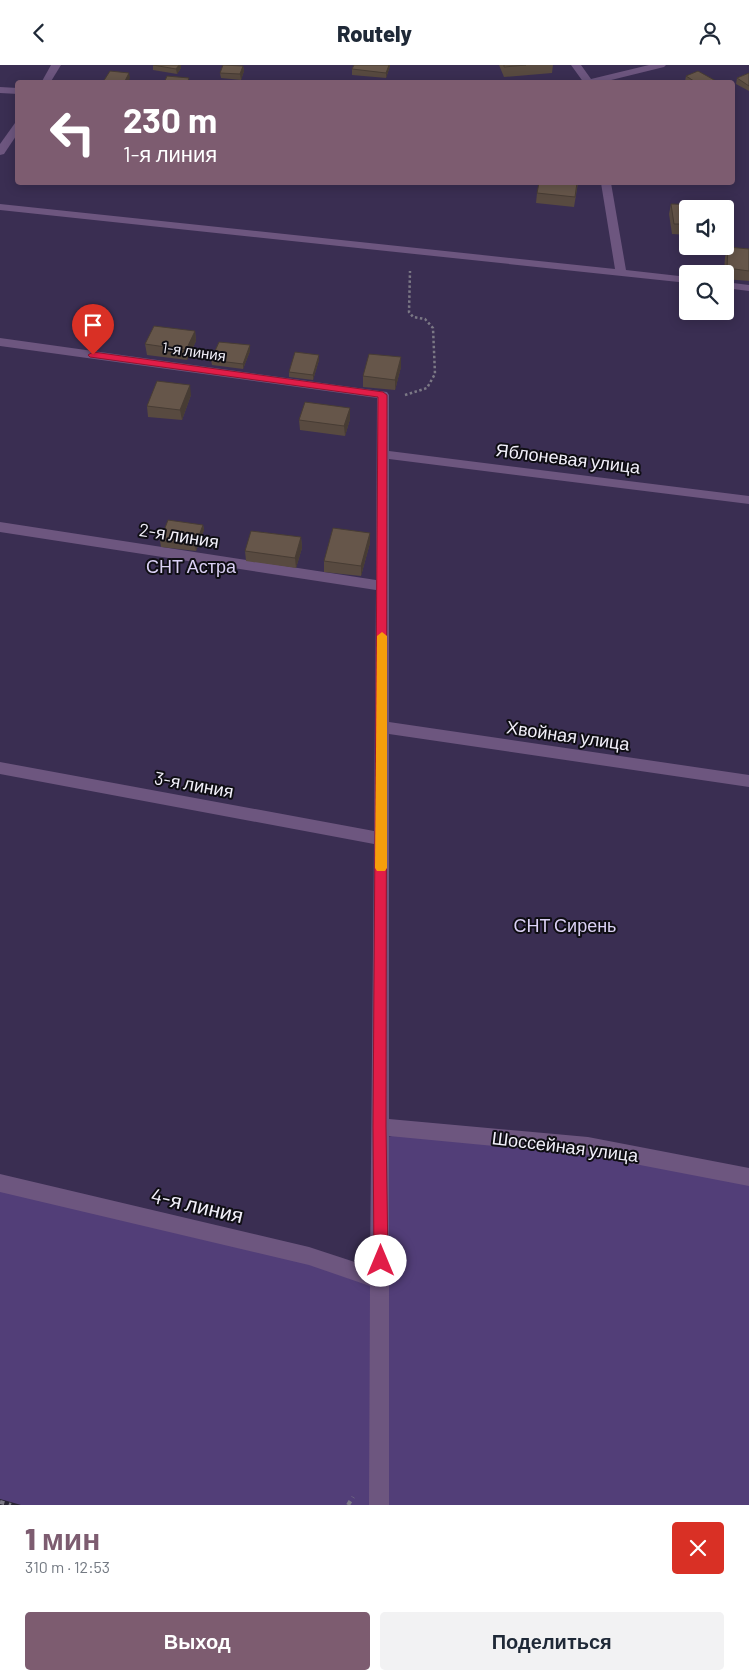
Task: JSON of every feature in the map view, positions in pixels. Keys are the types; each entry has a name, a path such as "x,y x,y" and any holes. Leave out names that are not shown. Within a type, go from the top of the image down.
{"street":[{"path":"47,80 56,65"},
{"path":"576,65 587,80"},
{"path":"597,80 661,65"},
{"path":"0,90 15,91"},
{"path":"0,152 15,130"},
{"path":"606,185 621,272"},
{"path":"0,207 679,279"},
{"path":"734,286 749,288"},
{"name":"1-я линия","path":"0,342 383,396"},
{"path":"379,1505 383,396"},
{"name":"Яблоневая улица","path":"383,454 749,500"},
{"name":"2-я линия","path":"0,527 382,586"},
{"name":"Хвойная улица","path":"382,727 749,781"},
{"name":"3-я линия","path":"0,768 381,839"},
{"name":"Шоссейная улица","path":"380,1127 588,1146 749,1177"},
{"name":"4-я линия","path":"0,1183 309,1256 381,1280"}],"path":[{"path":"383,396 396,398 426,388 435,374 433,328 425,319 413,317 409,312 409,274 420,251"},
{"path":"0,1502 11,1505"}],"green space":[{"path":"0,65 749,65 749,1176 371,1277 0,1184"}],"shaded area":[{"path":"415,1130 749,1176 749,1505 21,1505 0,1499 0,1184 371,1277 388,1137"}],"building":[{"path":"153,65 179,65 176,69"},
{"path":"223,65 243,66 240,74 220,73"},
{"path":"354,65 389,65 386,73 352,69"},
{"path":"504,65 526,65 504,67"},
{"path":"110,71 129,73 126,80 104,80"},
{"path":"698,71 714,80 692,80 686,76"},
{"path":"749,73 749,86 737,78"},
{"path":"167,76 189,78 188,80 165,80"},
{"path":"539,185 577,185 575,197 537,193"},
{"path":"671,204 679,204 679,224 674,224"},
{"path":"734,248 749,249 749,271 734,269 734,265 727,265 728,255 734,255"},
{"path":"154,326 195,331 186,350 145,344"},
{"path":"219,342 250,345 243,364 211,360"},
{"path":"295,352 319,355 313,375 289,372"},
{"path":"369,354 401,357 395,380 363,376"},
{"path":"157,381 190,385 180,410 147,406"},
{"path":"305,402 350,408 344,426 299,420"},
{"path":"168,520 203,525 195,546 160,541"},
{"path":"333,528 370,533 361,566 324,561"},
{"path":"251,531 301,537 295,558 245,551"}],"slow traffic":[{"path":"381,868 382,636"}],"route":[{"path":"93,355 383,395 381,1261"}],"park label":[{"name":"СНТ Астра","path":"191,567"},
{"name":"СНТ Сирень","path":"565,926"}]}
